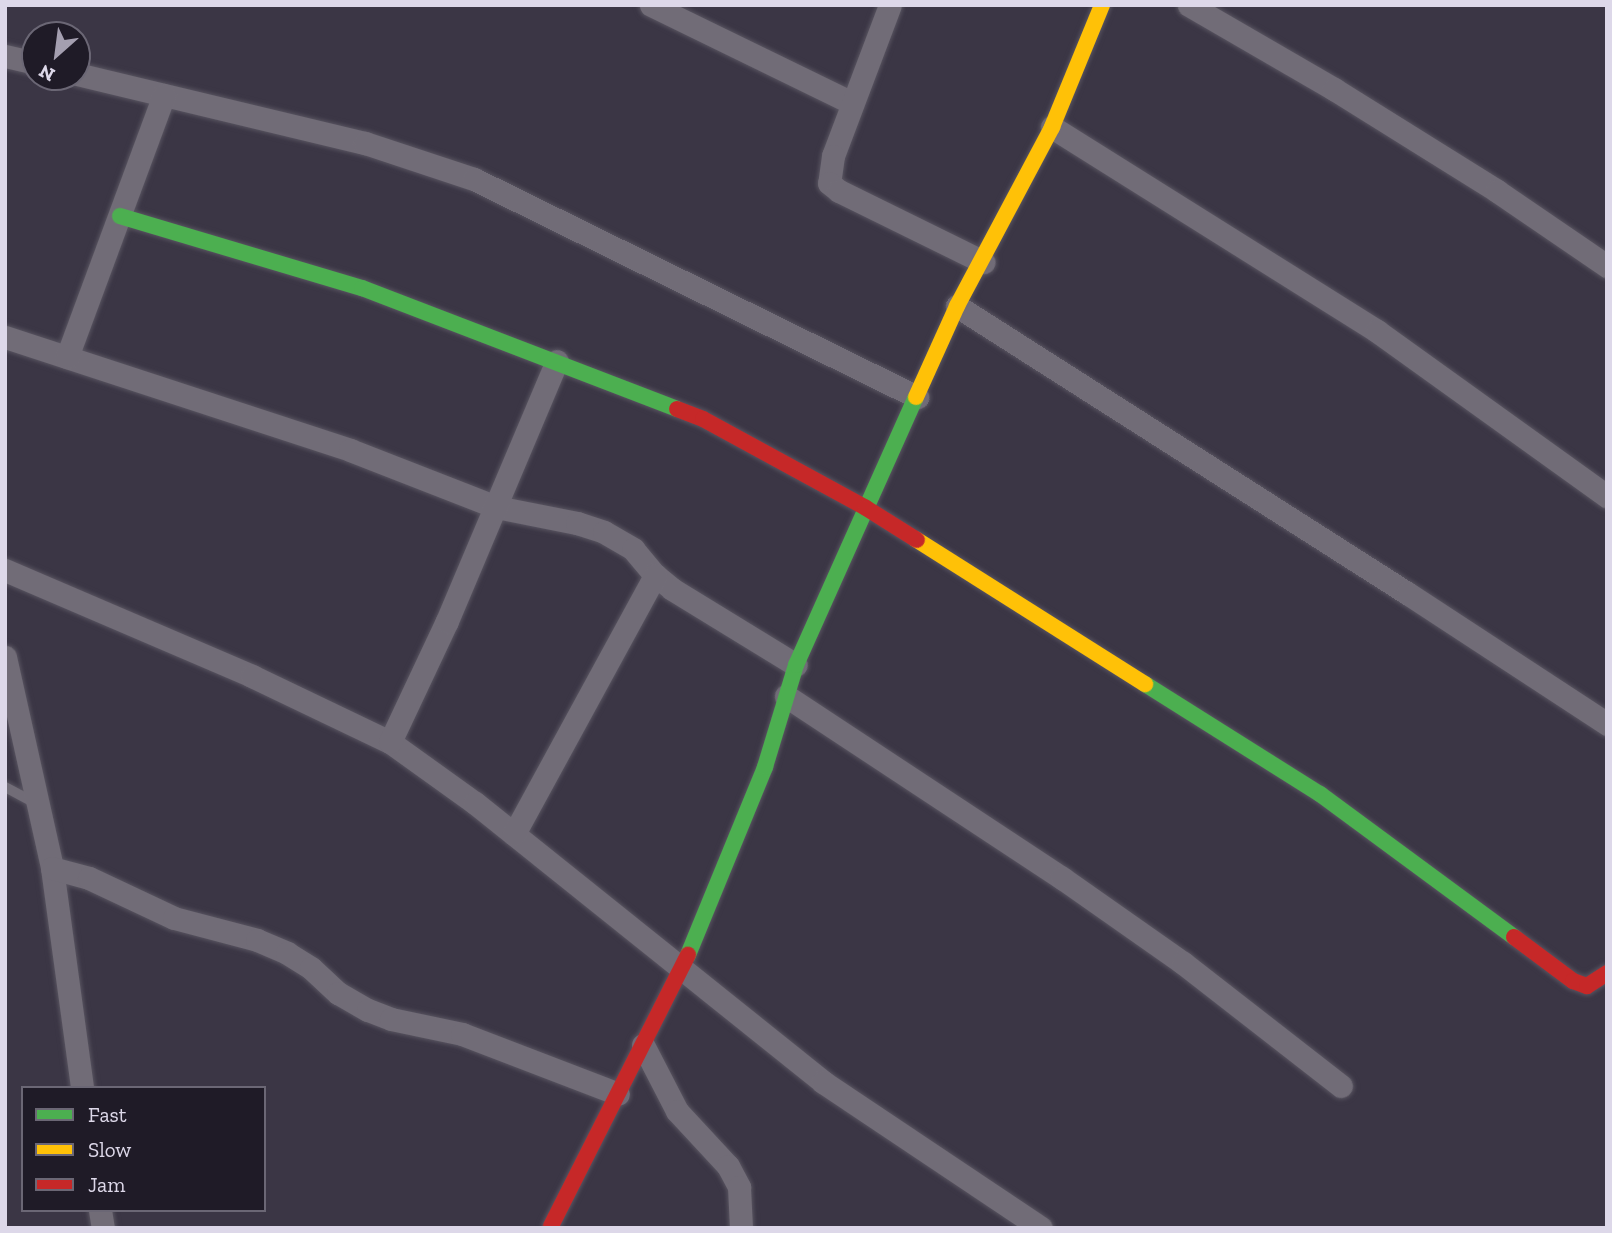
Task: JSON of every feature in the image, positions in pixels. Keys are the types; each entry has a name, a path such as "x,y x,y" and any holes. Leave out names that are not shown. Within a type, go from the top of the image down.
{"street":[{"path":"651,5 852,103"},
{"path":"890,5 832,156 830,183 839,191 983,262"},
{"path":"551,1227 683,969 765,767 796,665 957,306 983,262 1052,127 1102,5"},
{"path":"1189,5 1345,96 1497,191 1607,266"},
{"path":"91,77 365,143 474,179 917,397"},
{"path":"67,357 164,95"},
{"path":"1052,127 1377,331 1607,496"},
{"path":"120,216 362,288 703,419 866,508 1320,794 1573,981 1587,986 1607,973"},
{"path":"957,306 1607,724"},
{"path":"5,337 350,450 496,507 577,523 604,532 633,549 655,575 698,606 796,665"},
{"path":"390,742 496,507 557,361"},
{"path":"5,570 252,676 390,742 514,834 823,1083 1041,1228"},
{"path":"514,834 655,575"},
{"path":"5,656 52,868 82,1086"},
{"path":"786,696 1062,878 1183,963 1341,1086"},
{"path":"52,868 89,878 174,918 257,940 287,953 311,968 338,993 368,1010 391,1019 475,1038 618,1094"},
{"path":"643,1045 677,1111 728,1167 739,1187 741,1228"}],"lane":[{"path":"5,787 39,805"}],"traffic: fast":[{"path":"120,216 362,288 677,409"},
{"path":"688,955 765,767 796,665 916,397"},
{"path":"1145,684 1320,794 1514,937"}],"traffic: slow":[{"path":"916,397 957,306 1052,127 1102,5"},
{"path":"917,540 1145,684"}],"traffic: jam":[{"path":"677,409 703,419 866,508 917,540"},
{"path":"1514,937 1573,981 1587,986 1607,973"},
{"path":"551,1226 688,955"}]}
